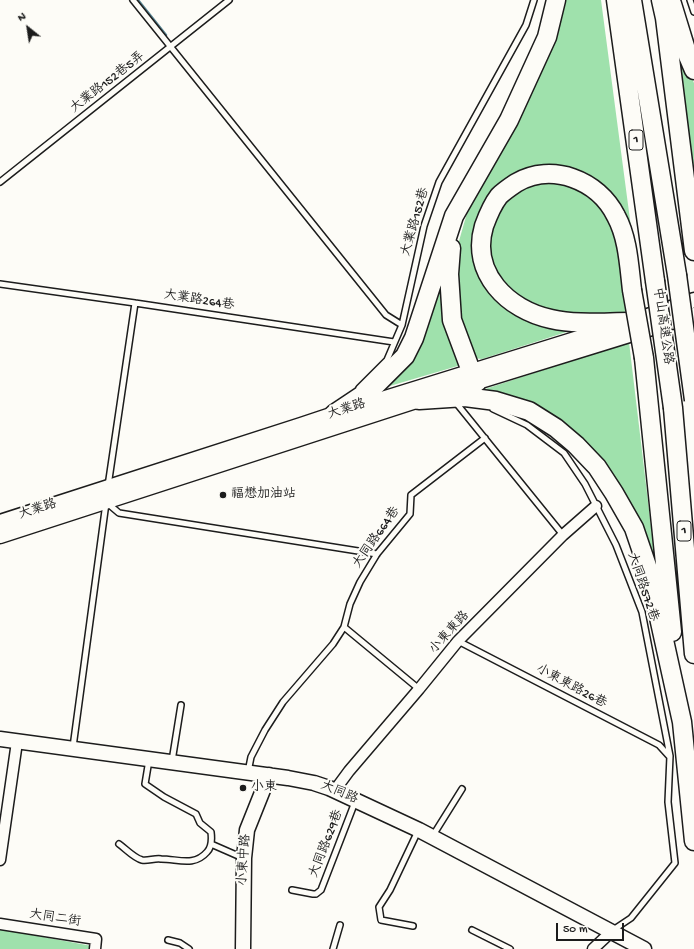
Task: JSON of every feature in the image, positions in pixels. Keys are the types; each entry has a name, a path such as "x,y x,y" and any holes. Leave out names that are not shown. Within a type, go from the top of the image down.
{"highway":[{"path":"330,412 373,388 405,356 414,338 454,216 509,120 547,37 556,0"},
{"name":"中山高速公路","path":"616,0 673,408 694,654"},
{"name":"中山高速公路","path":"632,0 677,275 694,400"},
{"path":"661,0 665,18 694,251"},
{"path":"671,0 688,56 694,70"},
{"path":"630,322 583,323 551,320 529,313 500,292 484,267 481,245 483,232 491,208 500,195 524,179 536,175 564,175 590,186 608,204 616,216 623,233 644,358 694,841"},
{"path":"454,216 449,274 452,320 474,376"},
{"path":"416,404 465,397 496,401 529,411 556,428 576,445 597,467 634,528 649,572 682,722"}],"main road":[{"name":"大業路","path":"0,522 15,524 106,502 383,412 416,404 474,376 694,300"},
{"name":"大業路","path":"0,536 15,524 108,488 301,426 330,412 474,376 694,314"},
{"name":"大同路","path":"0,739 268,775 314,783 335,790 419,830 644,949"},
{"name":"小東中路","path":"243,949 244,858 247,830 268,775"}],"street":[{"name":"小東東路","path":"335,790 349,771 458,641 563,535 596,506"},
{"path":"0,860 2,824 17,742"},
{"name":"大同二街","path":"0,924 96,939 95,949"},
{"path":"593,949 610,932"}],"lane":[{"path":"133,0 172,46 386,315 402,325"},
{"name":"大業路152巷5弄","path":"0,182 229,0"},
{"name":"大業路152巷","path":"357,390 387,360 402,325 424,226 439,182 526,25 534,0"},
{"path":"690,0 694,12"},
{"name":"大業路264巷","path":"0,284 394,342"},
{"path":"73,748 106,502 135,303"},
{"path":"457,404 563,535"},
{"path":"449,405 464,405"},
{"name":"大同路572巷","path":"488,408 496,410 527,425 564,453 585,484 616,545 642,612 670,756 668,802 675,863 632,918 610,932"},
{"name":"大同路664巷","path":"248,773 251,757 265,730 283,702 333,644 344,628 350,604 360,582 377,554 410,514 411,495 485,438"},
{"path":"106,502 119,513 377,554"},
{"path":"344,628 419,689"},
{"name":"小東東路26巷","path":"458,641 659,745 670,756"},
{"path":"172,762 181,705"},
{"path":"119,844 142,860 160,858 191,861 201,859 209,850 212,840 211,832 200,823 196,814 164,797 145,784 149,759"},
{"path":"432,837 462,789"},
{"name":"大同路629巷","path":"292,890 316,894 321,890 356,800"},
{"path":"413,926 381,920 379,907 390,890 419,830"},
{"path":"211,844 244,858"},
{"path":"333,949 340,925"},
{"path":"472,930 510,949"},
{"path":"168,940 180,943 189,949"}],"green space":[{"path":"565,0 601,0 634,250 613,196 583,173 551,168 521,170 496,192 480,223 489,289 576,329 482,359 473,358 459,316 455,255 469,206 482,186 538,78 564,8"},
{"path":"678,47 694,83 694,190"},
{"path":"566,179 593,197 613,220 624,270 625,313 577,317 548,312 521,298 495,273 488,250 492,224 509,196 535,180"},
{"path":"439,288 443,290 461,365 383,388"},
{"path":"629,342 657,577 614,477 517,400 482,390"},
{"path":"0,929 92,946 91,949 0,949"}],"waterway":[{"path":"138,0 166,35"}],"place":[{"name":"福懋加油站","path":"223,495"},
{"name":"小東","path":"243,788"}]}
